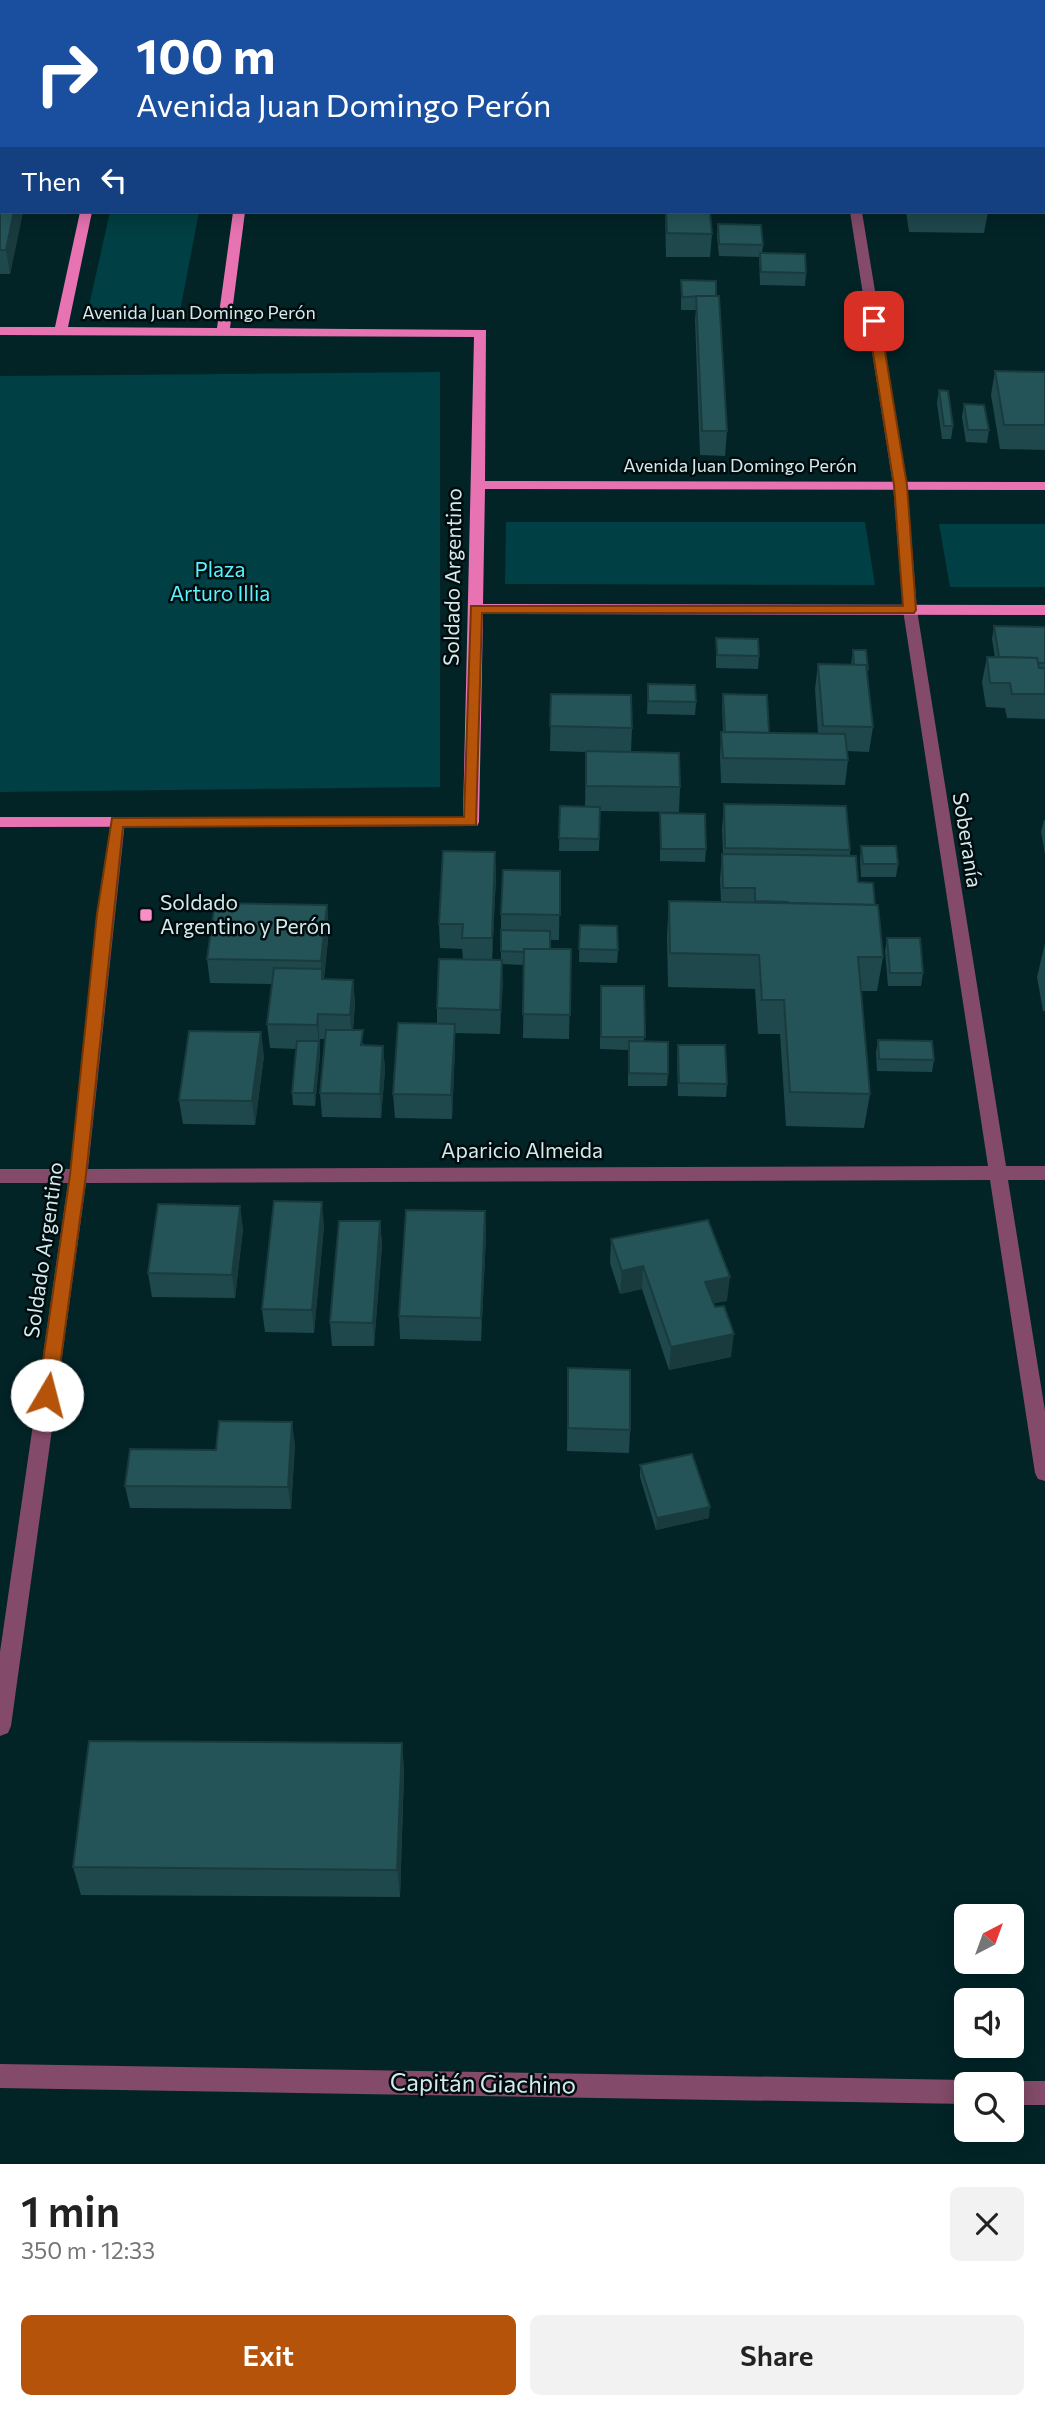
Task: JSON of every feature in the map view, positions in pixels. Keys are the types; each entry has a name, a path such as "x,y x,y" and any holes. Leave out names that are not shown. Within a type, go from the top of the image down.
{"main road":[{"path":"61,331 86,214"},
{"path":"223,332 239,214"},
{"name":"Avenida Juan Domingo Perón","path":"0,331 481,333"},
{"name":"Soldado Argentino","path":"117,822 471,822 481,333"},
{"name":"Avenida Juan Domingo Perón","path":"478,485 1045,486"},
{"path":"475,609 1045,610"},
{"path":"0,822 117,822"}],"street":[{"name":"Soberanía","path":"856,214 900,485 910,610 1045,1473"},
{"name":"Soldado Argentino","path":"0,1726 78,1175 104,914 117,822"},
{"name":"Aparicio Almeida","path":"0,1176 1045,1173"},
{"name":"Capitán Giachino","path":"0,2076 954,2092"},
{"path":"1024,2093 1045,2093"}],"green space":[{"path":"110,214 199,214 180,311 88,310"},
{"name":"Plaza Arturo Illia","path":"440,372 440,787 0,792 0,376"},
{"path":"506,522 865,522 875,585 505,584"},
{"path":"939,524 1045,524 1045,587 950,587"}],"building":[{"path":"0,214 14,214 6,250 0,250"},
{"path":"666,214 710,214 712,234 667,233"},
{"path":"718,224 761,225 763,245 719,244"},
{"path":"760,253 805,254 806,273 761,272"},
{"path":"681,280 716,281 716,296 682,297"},
{"path":"696,296 719,296 727,431 702,431"},
{"path":"995,371 1045,372 1045,425 1004,425"},
{"path":"939,390 948,391 953,426 944,426"},
{"path":"964,404 984,405 989,430 968,430"},
{"path":"994,626 1045,627 1045,663 1038,663 1037,658 999,657"},
{"path":"716,638 758,639 759,656 717,655"},
{"path":"853,650 866,650 868,669 866,665 854,665"},
{"path":"987,657 1037,658 1039,668 1045,668 1045,694 1012,694 1010,683 990,683"},
{"path":"818,664 866,665 873,727 823,726"},
{"path":"648,684 695,685 696,702 648,701"},
{"path":"551,694 631,695 632,728 550,726"},
{"path":"723,694 767,695 769,733 725,732"},
{"path":"721,732 845,734 848,760 723,758"},
{"path":"586,751 679,753 680,787 586,786"},
{"path":"724,804 846,806 850,850 725,848"},
{"path":"560,806 600,807 599,839 559,838"},
{"path":"660,813 705,814 706,849 661,849"},
{"path":"861,846 896,846 898,864 863,864"},
{"path":"443,851 495,852 492,938 462,938 463,924 439,924"},
{"path":"722,854 856,856 858,882 873,883 875,905 755,901 755,888 723,888"},
{"path":"503,870 560,871 560,915 501,914"},
{"path":"669,901 878,905 883,957 858,957 870,1094 790,1092 784,1000 762,1000 759,955 670,953"},
{"path":"215,903 327,905 321,961 207,959"},
{"path":"580,925 617,926 618,950 579,949"},
{"path":"501,930 550,931 550,949 501,951"},
{"path":"887,938 920,938 923,973 890,973"},
{"path":"524,949 571,949 570,1015 523,1014"},
{"path":"439,959 502,960 500,1010 437,1008"},
{"path":"274,968 322,969 322,979 353,980 350,1015 318,1014 317,1025 267,1024"},
{"path":"601,986 644,986 645,1037 601,1037"},
{"path":"398,1023 455,1024 451,1095 393,1094"},
{"path":"326,1030 363,1030 361,1045 383,1046 380,1094 320,1093"},
{"path":"189,1031 261,1032 252,1101 179,1100"},
{"path":"878,1040 932,1041 934,1060 879,1059"},
{"path":"297,1041 319,1041 314,1093 292,1093"},
{"path":"629,1041 668,1042 668,1074 629,1073"},
{"path":"678,1045 725,1045 727,1084 679,1083"},
{"path":"274,1201 322,1202 312,1310 262,1309"},
{"path":"158,1204 240,1206 232,1275 148,1273"},
{"path":"406,1210 485,1211 481,1318 399,1316"},
{"path":"708,1220 730,1277 705,1282 715,1307 724,1306 734,1334 671,1347 643,1266 622,1271 611,1239"},
{"path":"339,1221 380,1221 373,1323 330,1322"},
{"path":"568,1368 630,1370 630,1430 568,1428"},
{"path":"219,1421 292,1422 288,1487 125,1486 130,1449 216,1450"},
{"path":"692,1454 710,1507 657,1518 640,1465"},
{"path":"89,1741 402,1743 397,1870 73,1867"}],"place":[{"name":"Soldado Argentino y Perón","path":"146,915"}],"route":[{"path":"47,1395 78,1175 104,914 117,822 471,822 475,609 910,610 900,485 874,321"}]}
